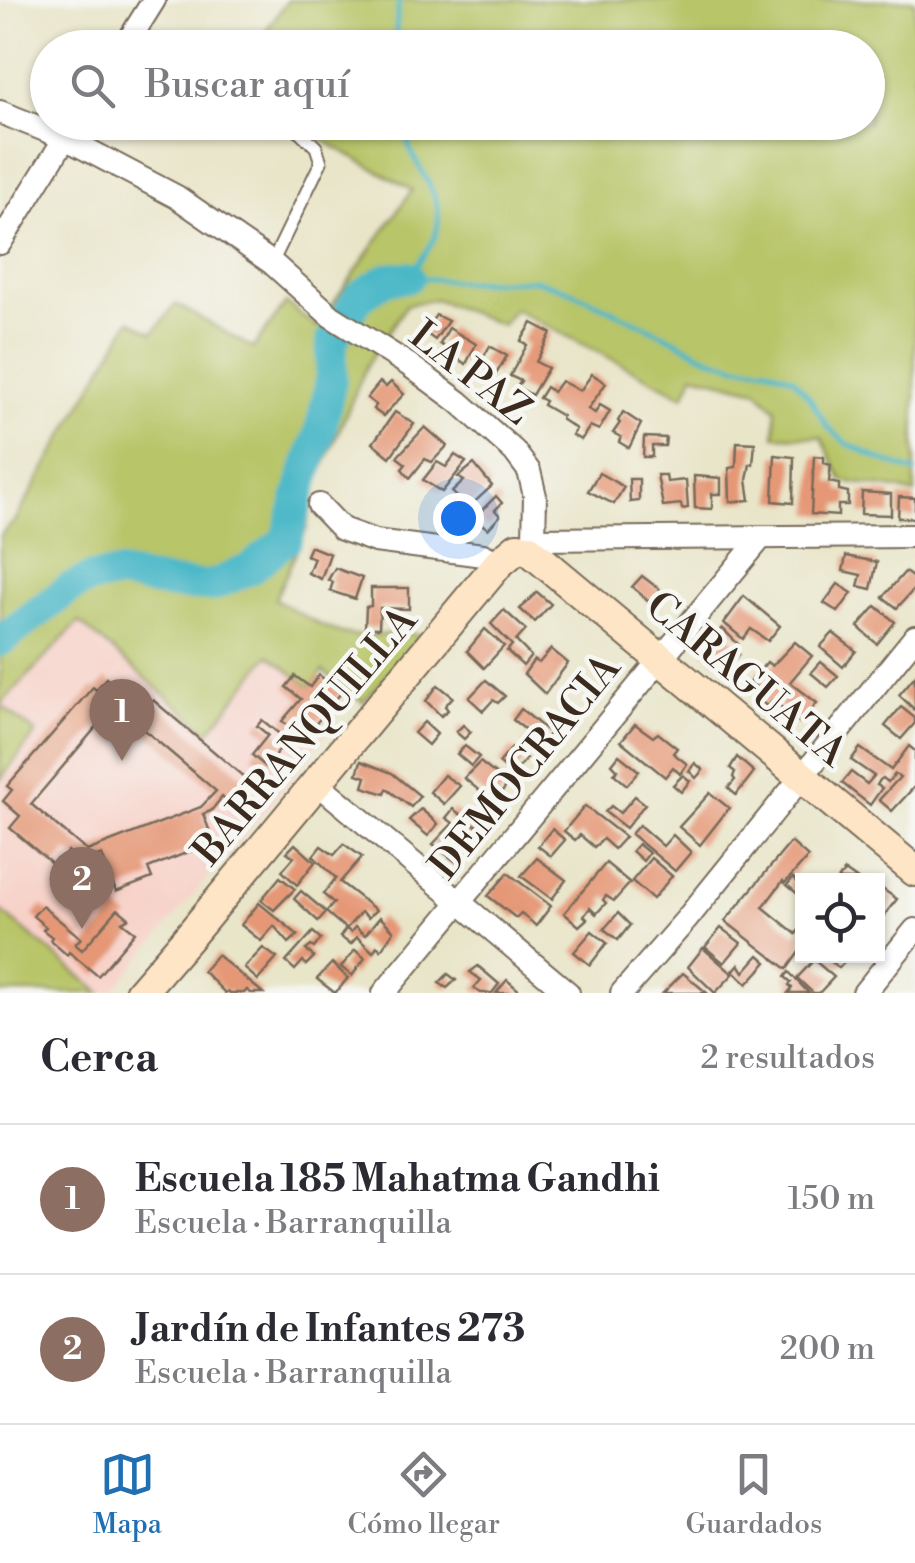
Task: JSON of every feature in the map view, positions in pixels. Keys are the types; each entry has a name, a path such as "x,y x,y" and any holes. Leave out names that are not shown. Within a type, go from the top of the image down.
{"street":[{"path":"135,30 154,0"},
{"name":"LA PAZ","path":"0,112 30,120"},
{"path":"0,243 64,140"},
{"name":"LA PAZ","path":"86,140 272,263 330,316 459,402 514,451 529,472 535,496 531,544"},
{"path":"319,506 342,529 375,541 483,555 499,563"},
{"path":"531,544 915,536"},
{"name":"DEMOCRACIA","path":"384,993 760,539"},
{"name":"BARRANQUILLA","path":"140,993 499,563 517,548 531,544"},
{"name":"CARAGUATA","path":"531,544 915,870"},
{"path":"622,993 686,920 915,637"},
{"path":"316,782 568,993"},
{"path":"864,993 915,930"}],"lane":[{"path":"272,263 321,162 316,147 309,140"}],"shaded area":[{"path":"79,622 208,731 269,655 295,676 287,687 321,716 324,713 335,722 111,993 101,993 0,910 0,705"}],"green space":[{"path":"288,0 915,0 915,494 843,481 821,437 775,436 776,409 757,390 694,374 684,396 514,309 502,325 435,299 406,305 367,365 315,487 306,530 275,599 342,633 424,636 363,702 323,671 310,687 269,655 209,732 79,622 0,705 0,535 15,521 130,320 153,333 176,304 253,348 286,303 317,327 412,190 322,140 885,140 885,30 266,30"},
{"path":"3,707 36,733 0,780 0,711"},
{"path":"0,910 101,993 0,993"}],"building":[{"path":"436,315 448,321 435,340 424,332"},
{"path":"532,323 551,333 536,362 548,368 532,395 517,387 521,381 510,376 527,345 521,341"},
{"path":"449,328 476,344 466,364 440,344"},
{"path":"490,346 507,356 496,374 479,364"},
{"path":"592,374 606,383 588,409 595,413 600,405 610,411 599,430 590,426 581,440 572,435 576,429 539,398 546,387 553,392 561,381 580,391"},
{"path":"380,382 386,387 391,382 404,394 383,416 367,398"},
{"path":"395,412 414,424 390,457 373,443"},
{"path":"623,412 641,424 629,448 613,433"},
{"path":"425,427 447,446 432,462 425,459 410,478 402,469 406,464 397,457"},
{"path":"644,437 666,438 665,446 652,446 652,457 643,457"},
{"path":"737,442 755,443 747,480 750,500 730,502 729,468 736,467"},
{"path":"455,455 466,462 442,492 423,480 437,462 446,467"},
{"path":"775,455 794,457 793,503 773,501"},
{"path":"814,456 824,457 824,463 831,465 829,482 848,492 848,505 838,505 838,516 811,514"},
{"path":"474,464 492,486 468,508 452,492 464,481 458,477"},
{"path":"599,473 624,487 614,504 588,491"},
{"path":"657,475 666,475 667,482 686,480 688,508 682,509 681,504 663,506"},
{"path":"694,476 721,478 721,494 712,494 712,509 695,508"},
{"path":"629,479 639,479 639,501 630,502"},
{"path":"862,492 891,494 891,515 861,514"},
{"path":"496,496 502,503 495,510 500,516 488,529 474,518"},
{"path":"899,497 915,498 915,518 898,518"},
{"path":"310,546 330,554 321,579 308,573 314,558 306,555"},
{"path":"846,556 877,562 871,589 858,586 861,575 843,571"},
{"path":"335,568 362,578 355,599 330,591 333,582 328,580"},
{"path":"905,572 915,579 915,588 897,608 883,597"},
{"path":"642,576 667,595 657,608 632,587"},
{"path":"838,584 852,593 838,612 824,603"},
{"path":"371,588 409,588 409,609 380,608 379,628 365,628"},
{"path":"537,592 551,604 535,622 520,609"},
{"path":"744,596 780,626 768,641 751,629 743,639 724,623"},
{"path":"876,606 895,622 877,644 858,627"},
{"path":"504,610 526,630 516,641 531,656 523,666 507,651 512,645 491,624"},
{"path":"722,628 738,644 734,648 739,654 731,663 723,655 717,662 703,649"},
{"path":"485,629 504,646 484,668 467,651"},
{"path":"833,633 856,651 843,667 820,647"},
{"path":"795,642 812,656 790,682 817,703 800,723 773,700 767,706 754,696 759,690 750,682 767,662 772,666"},
{"path":"551,649 568,663 545,694 524,674 534,660 539,663"},
{"path":"821,662 838,676 828,687 811,673"},
{"path":"319,675 341,693 304,738 282,721 301,699 286,687 295,676 310,687"},
{"path":"915,676 915,710 899,695"},
{"path":"106,678 141,714 153,700 251,783 231,805 222,797 211,811 203,814 214,842 148,868 152,878 116,892 102,855 78,860 68,851 55,866 10,828 20,816 3,801 12,790 7,786 93,687 96,690","holes":["115,705 216,791 201,807 87,851 31,804"]},
{"path":"486,680 505,696 498,703 493,700 483,711 469,698"},
{"path":"438,685 453,697 441,716 426,701"},
{"path":"901,707 915,718 915,723 901,739 885,726"},
{"path":"521,709 550,733 533,753 523,745 532,735 513,720"},
{"path":"262,720 287,740 266,767 252,755 268,735 257,726"},
{"path":"424,722 437,734 428,745 414,733"},
{"path":"635,724 653,737 658,733 677,748 673,753 687,764 680,774 673,767 665,777 621,741"},
{"path":"463,725 471,732 464,739 456,732"},
{"path":"465,746 479,757 471,766 457,754"},
{"path":"909,746 915,751 915,786 892,811 879,800 900,777 895,774 888,782 880,780 877,785 882,788 870,805 842,783 851,772 867,784 874,776 851,760 860,748 891,770"},
{"path":"512,748 526,759 513,775 499,763"},
{"path":"619,755 639,771 627,785 614,774 618,770 612,764"},
{"path":"737,757 754,772 736,795 728,788 735,780 735,772 730,768"},
{"path":"361,761 392,773 420,796 411,807 387,789 385,794 363,787 366,777 357,774"},
{"path":"480,762 508,784 494,803 464,778"},
{"path":"695,763 703,770 696,778 689,771"},
{"path":"444,775 460,786 444,804 430,792"},
{"path":"683,775 690,781 681,792 673,785"},
{"path":"710,793 729,808 700,845 679,827"},
{"path":"635,796 645,804 626,828 605,812 611,806 620,813"},
{"path":"585,806 625,837 614,849 603,839 594,847 580,835 575,840 564,831"},
{"path":"421,809 438,824 428,836 409,820"},
{"path":"453,809 484,831 456,862 433,844 453,823 446,818"},
{"path":"639,825 663,846 673,835 691,852 675,871 631,834"},
{"path":"552,829 565,840 551,856 538,846"},
{"path":"791,842 808,857 763,907 795,933 795,958 787,969 725,921"},
{"path":"295,844 315,862 297,885 282,871 294,857 287,852"},
{"path":"344,844 362,857 340,882 376,910 368,918 361,912 346,929 326,912 334,903 323,894 336,878 313,856 321,846 334,855"},
{"path":"638,844 649,853 643,861 632,851"},
{"path":"537,858 566,880 552,899 521,876"},
{"path":"651,858 672,876 653,899 632,881"},
{"path":"606,863 630,883 614,901 606,896 606,903 596,914 590,908 584,916 587,919 579,926 564,913"},
{"path":"508,873 551,906 536,926 521,913 516,918 488,896"},
{"path":"280,877 295,889 274,910 261,900"},
{"path":"301,891 326,912 318,921 294,899"},
{"path":"885,891 897,899 885,914"},
{"path":"259,903 298,935 289,943 274,926 261,941 241,925"},
{"path":"42,906 81,938 75,944 82,950 118,909 129,918 122,922 135,932 98,976 50,940 52,937 43,930 46,927 33,916"},
{"path":"618,913 630,925 618,940 604,929"},
{"path":"380,917 394,931 381,950 377,946 373,952 357,937 351,944 340,937 346,929 351,932 355,927 365,935"},
{"path":"721,928 741,943 724,963 705,947"},
{"path":"592,931 607,943 590,965 574,952"},
{"path":"313,932 321,939 314,948 306,950 314,957 295,970 286,962"},
{"path":"263,948 277,958 258,980 244,968"},
{"path":"703,948 733,974 715,993 688,967"},
{"path":"355,950 365,958 352,976 341,967"},
{"path":"217,955 263,993 225,993 203,971"},
{"path":"759,955 767,962 747,984 733,971 739,964 744,972"},
{"path":"332,963 348,978 335,993 317,979"},
{"path":"811,963 818,963 834,977 819,993 813,993 797,978"},
{"path":"478,966 499,984 492,993 474,988 481,980 470,972"},
{"path":"789,972 809,993 788,993 791,982 785,977"},
{"path":"683,973 707,993 663,993"},
{"path":"448,974 456,980 447,988 439,983"},
{"path":"507,980 522,993 496,993"}],"waterway":[{"path":"396,30 399,0"},
{"path":"408,140 433,193 438,224 427,252 408,277 467,282 536,280 571,291 705,356 737,366 768,368 793,378 827,426 846,443 915,472"},
{"path":"0,641 70,588 92,578 120,575 211,586 250,569 287,539 320,432 331,380 332,340 359,297 386,279 408,277"}],"place":[{"name":"Escuela 185 Mahatma Gandhi","path":"122,761"},
{"name":"Jardín de Infantes 273","path":"82,929"}]}
